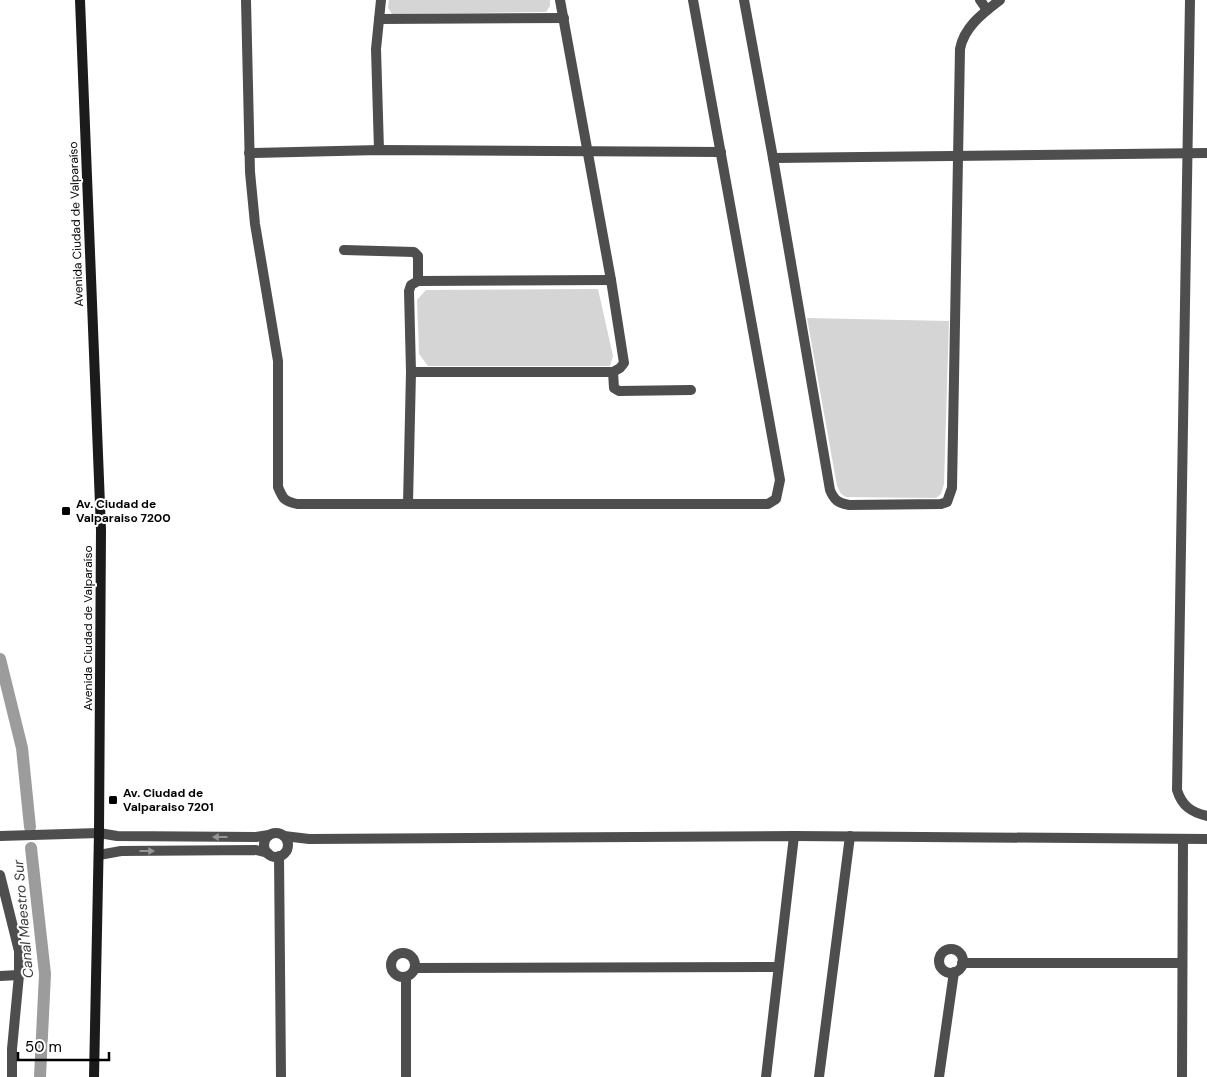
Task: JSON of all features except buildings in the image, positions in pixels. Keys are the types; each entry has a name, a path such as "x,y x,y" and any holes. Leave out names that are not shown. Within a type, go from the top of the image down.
{"main road":[{"name":"Avenida Ciudad de Valparaíso","path":"80,0 101,530 99,833 94,1077"}],"street":[{"path":"246,0 249,153 254,216 278,361 278,487 282,498 297,504 768,504 776,499 780,480 693,0"},
{"path":"379,150 376,49 381,0"},
{"path":"411,372 613,372 624,363 611,280 560,0"},
{"path":"744,0 774,158 828,480 833,498 840,504 849,505 941,504 947,502 952,488 960,49 962,39 973,23 1000,0"},
{"path":"980,0 987,10"},
{"path":"1190,0 1177,790 1180,801 1186,808 1207,816"},
{"path":"379,19 564,18"},
{"path":"249,153 379,150 720,152"},
{"path":"774,158 1207,153"},
{"path":"344,250 414,252 418,256 418,281"},
{"path":"408,503 411,372 409,291 411,285 418,281 611,280"},
{"path":"613,372 614,388 619,391 691,390"},
{"path":"0,836 99,833 117,836 256,837 277,833 284,836 309,839 794,836 1207,839"},
{"path":"268,853 264,846 269,835"},
{"path":"281,1077 283,854 288,843 284,836"},
{"path":"766,1077 794,836"},
{"path":"819,1077 850,836"},
{"path":"98,855 121,851 256,850 268,853 271,856 283,854 294,844 309,839"},
{"path":"1182,1077 1183,839"},
{"path":"0,875 19,951 19,975 12,1049 12,1077"},
{"path":"947,949 955,950 961,955 962,963 959,969 954,972 946,972 940,966 939,958 947,949"},
{"path":"404,953 412,956 414,960 415,968 406,977 398,976 392,970 392,962 396,955 404,953"},
{"path":"962,963 1182,963"},
{"path":"415,968 778,967"},
{"path":"939,1077 954,972"},
{"path":"0,976 19,975"},
{"path":"406,977 406,1077"}],"shaded area":[{"path":"389,0 550,0 550,6 546,12 392,14 388,8"},
{"path":"598,289 613,356 610,366 428,366 419,354 417,300 426,290"},
{"path":"807,318 949,321 944,484 941,494 936,498 846,497 841,494 837,486"}],"waterway":[{"name":"Canal Maestro Sur","path":"0,659 22,748 30,827"},
{"name":"Canal Maestro Sur","path":"31,848 45,974 40,1077"}],"place":[{"name":"Av. Ciudad de Valparaiso 7200","path":"66,511"},
{"name":"Av. Ciudad de Valparaiso 7201","path":"113,800"}]}
